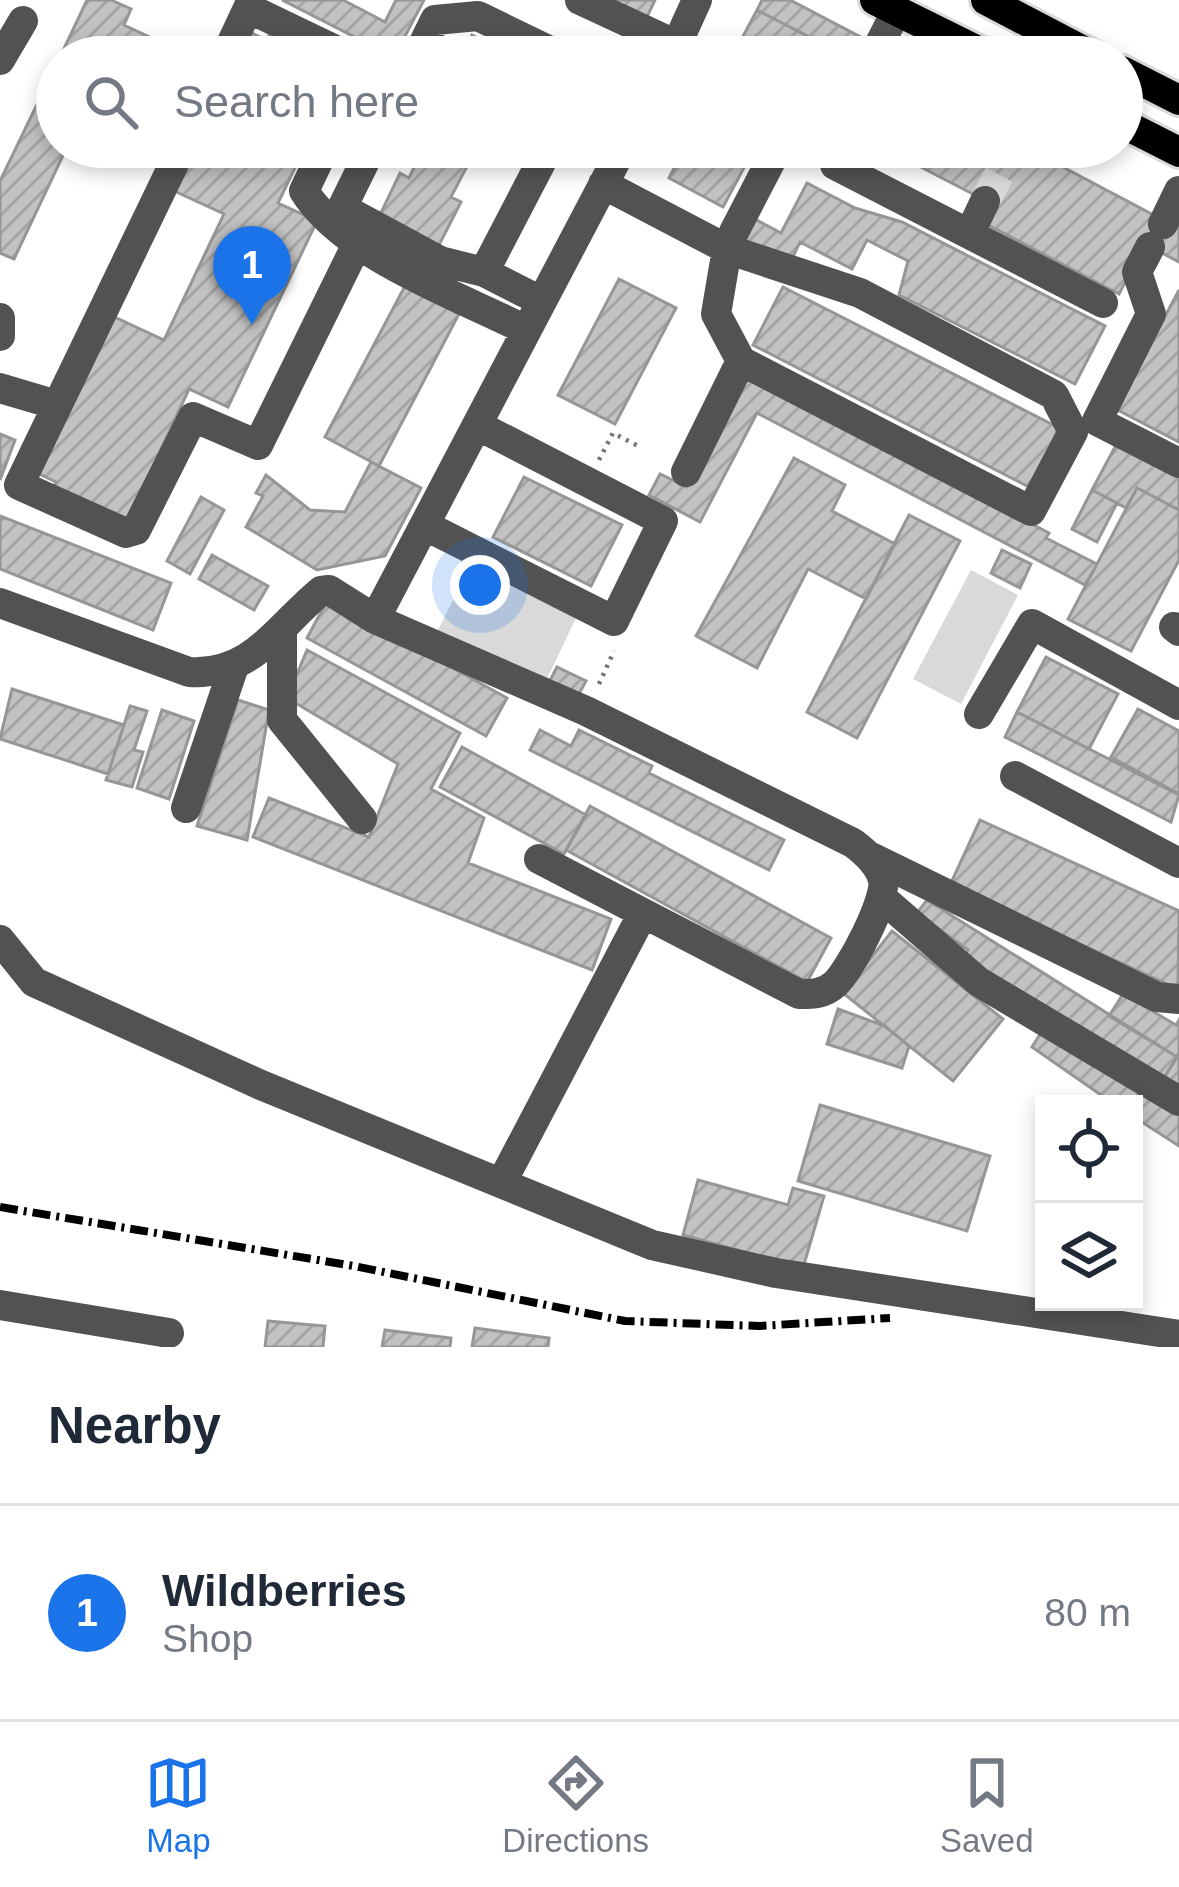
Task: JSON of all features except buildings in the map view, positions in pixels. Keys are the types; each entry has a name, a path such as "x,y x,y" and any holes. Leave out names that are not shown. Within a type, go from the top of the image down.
{"main road":[{"path":"986,0 1055,36"},
{"path":"886,5 948,36"},
{"path":"1143,81 1179,100"},
{"path":"1143,134 1179,152"}],"lane":[{"path":"580,0 646,36"},
{"path":"681,36 697,0"},
{"path":"878,36 886,5"},
{"path":"235,36 248,8 306,36"},
{"path":"427,36 435,20 478,16 519,36"},
{"path":"0,61 23,21"},
{"path":"172,168 19,485 126,533 136,530 194,417 258,445 357,244"},
{"path":"315,168 304,190 320,215 357,244 526,330"},
{"path":"362,168 342,208 440,261 484,272 541,301"},
{"path":"484,272 538,168"},
{"path":"375,619 612,168"},
{"path":"604,184 731,240 860,293 1054,395 1072,432 1031,511 741,361 716,314 731,240 767,168"},
{"path":"843,168 1103,303"},
{"path":"1179,191 1137,272 1151,314 1097,421 1179,463"},
{"path":"970,233 985,201"},
{"path":"0,318 0,336"},
{"path":"686,472 741,361"},
{"path":"0,388 57,405"},
{"path":"426,526 614,621 663,521 477,424"},
{"path":"0,603 189,672 232,669 281,633 321,591 329,590 375,619 586,711 1157,998 1179,999"},
{"path":"979,714 1032,624 1179,705"},
{"path":"281,633 282,720 362,819"},
{"path":"186,808 232,669"},
{"path":"1015,776 1179,863"},
{"path":"539,859 799,994 818,994 848,968 882,898 883,879 871,857"},
{"path":"882,898 979,982 1179,1101"},
{"path":"502,1180 643,913"},
{"path":"0,940 34,982 260,1085 652,1245 776,1273 1179,1335"},
{"path":"0,1305 169,1333"}],"path":[{"path":"588,482 613,433 640,448"},
{"path":"586,711 620,638 614,621"}],"shaded area":[{"path":"470,566 576,618 544,685 437,632"},
{"path":"971,570 1018,595 961,704 913,679"}],"tunnel":[{"path":"985,201 1003,168"}],"railway":[{"path":"0,1207 354,1266 625,1321 759,1326 890,1318"}],"place":[{"name":"Wildberries","path":"252,325"}]}
